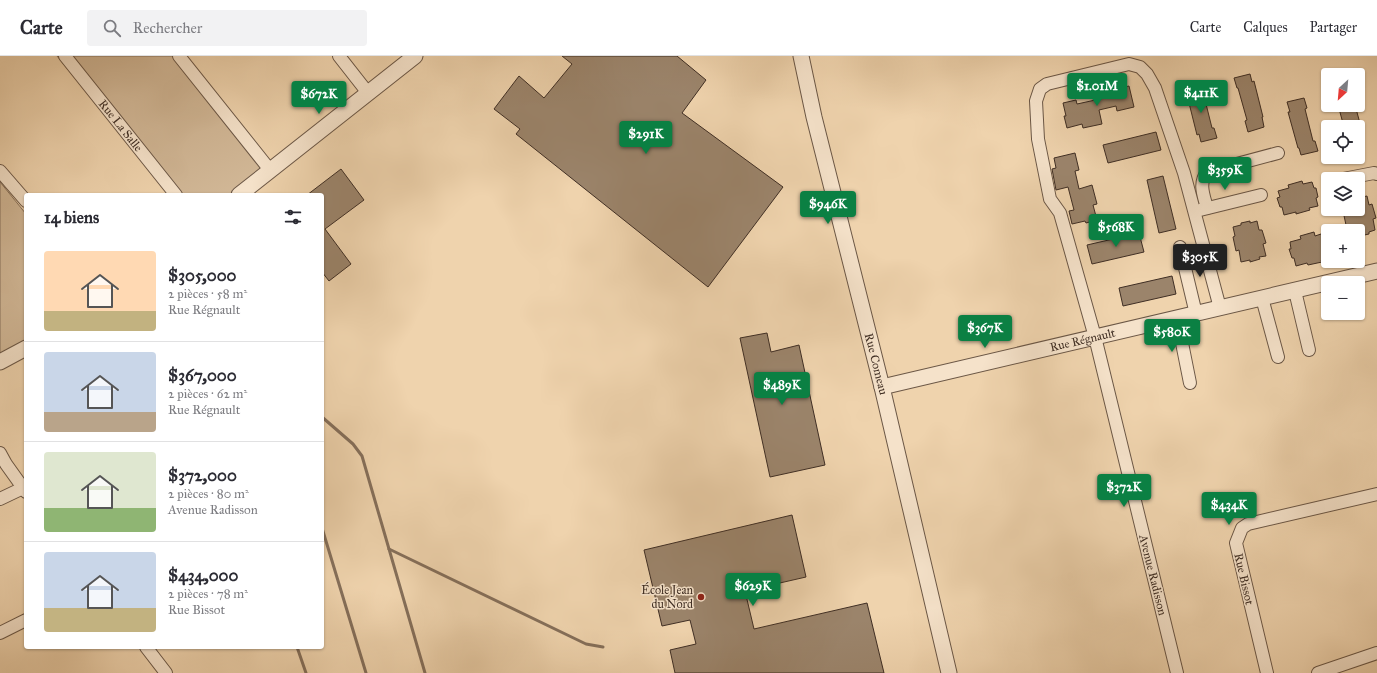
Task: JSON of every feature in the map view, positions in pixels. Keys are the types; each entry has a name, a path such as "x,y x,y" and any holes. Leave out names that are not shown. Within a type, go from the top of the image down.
{"street":[{"name":"Rue La Salle","path":"65,56 174,193"},
{"path":"179,56 270,170"},
{"path":"338,56 368,93"},
{"path":"241,193 415,56"},
{"name":"Rue Comeau","path":"801,56 814,117 882,387 948,673"},
{"name":"Avenue Radisson","path":"1176,673 1095,337 1060,213 1050,199 1038,139 1036,101 1040,89 1047,84 1129,64 1140,67 1147,74 1156,88 1184,173 1194,211"},
{"path":"1207,208 1202,187 1204,177 1207,172 1278,153"},
{"path":"0,170 24,199"},
{"path":"1365,175 1377,174"},
{"path":"1220,308 1194,211 1261,195"},
{"path":"1180,247 1196,314"},
{"name":"Rue Régnault","path":"882,387 1377,272"},
{"path":"1295,291 1309,350"},
{"path":"1262,298 1278,357"},
{"path":"1177,318 1190,383"},
{"path":"0,362 24,349"},
{"path":"0,453 24,489"},
{"path":"0,499 24,490"},
{"name":"Rue Bissot","path":"1267,673 1236,543 1242,528 1248,524 1377,494"},
{"path":"0,633 24,621"},
{"path":"148,649 166,673"},
{"path":"1318,673 1377,653"}],"shaded area":[{"path":"57,56 173,56 267,171 240,193 169,193"},
{"path":"0,182 24,212 24,353 0,366"}],"building":[{"path":"562,56 677,56 706,80 682,113 783,187 708,287 516,134 520,129 494,109 519,76 544,98 572,64"},
{"path":"1250,74 1252,82 1254,81 1264,127 1248,132 1245,121 1247,120 1234,78"},
{"path":"1111,84 1112,90 1129,86 1134,107 1117,111 1116,106 1099,110 1102,124 1083,128 1082,124 1067,128 1063,103 1076,100 1077,104 1100,99 1097,87"},
{"path":"1203,85 1206,96 1204,96 1212,128 1214,128 1217,138 1201,142 1199,134 1197,135 1187,89"},
{"path":"1304,98 1307,108 1305,109 1313,141 1315,141 1318,151 1301,155 1288,112 1290,112 1287,102"},
{"path":"1340,112 1357,112 1359,120 1342,120"},
{"path":"1156,132 1161,150 1108,163 1103,145"},
{"path":"1075,153 1079,170 1075,171 1079,189 1092,185 1097,204 1093,205 1097,220 1086,223 1085,221 1072,224 1069,211 1074,210 1068,187 1056,190 1052,169 1056,168 1054,158"},
{"path":"341,169 364,200 325,229 351,264 329,281 324,275 324,193 310,193"},
{"path":"1163,176 1176,229 1159,233 1147,180"},
{"path":"1302,181 1303,184 1312,182 1314,188 1316,188 1318,206 1296,214 1296,212 1284,215 1277,198 1280,197 1278,191 1289,188 1288,185"},
{"path":"1365,196 1367,196 1369,205 1372,204 1376,218 1373,219 1375,230 1365,235 1365,224 1346,224 1344,216 1365,216"},
{"path":"1250,221 1250,223 1257,221 1259,230 1262,230 1266,243 1263,244 1266,256 1259,257 1260,259 1250,262 1250,260 1241,262 1239,250 1236,251 1233,237 1235,236 1233,227"},
{"path":"1314,232 1315,236 1321,234 1321,262 1308,265 1307,263 1296,266 1289,249 1291,249 1290,242 1301,239 1300,236"},
{"path":"1139,233 1144,252 1092,264 1087,245"},
{"path":"1172,276 1176,294 1123,306 1119,288"},
{"path":"767,333 771,352 799,345 825,465 770,477 740,338"},
{"name":"École Jean du Nord","path":"792,515 806,577 745,591 754,629 867,603 884,673 675,673 670,650 696,644 690,620 662,626 644,550"}],"waterway":[{"path":"324,419 353,444 362,456 425,673"},
{"path":"324,535 366,673"},
{"path":"389,549 586,644 603,647"},
{"path":"298,649 306,673"}],"place":[{"name":"École Jean du Nord","path":"701,597"}]}
